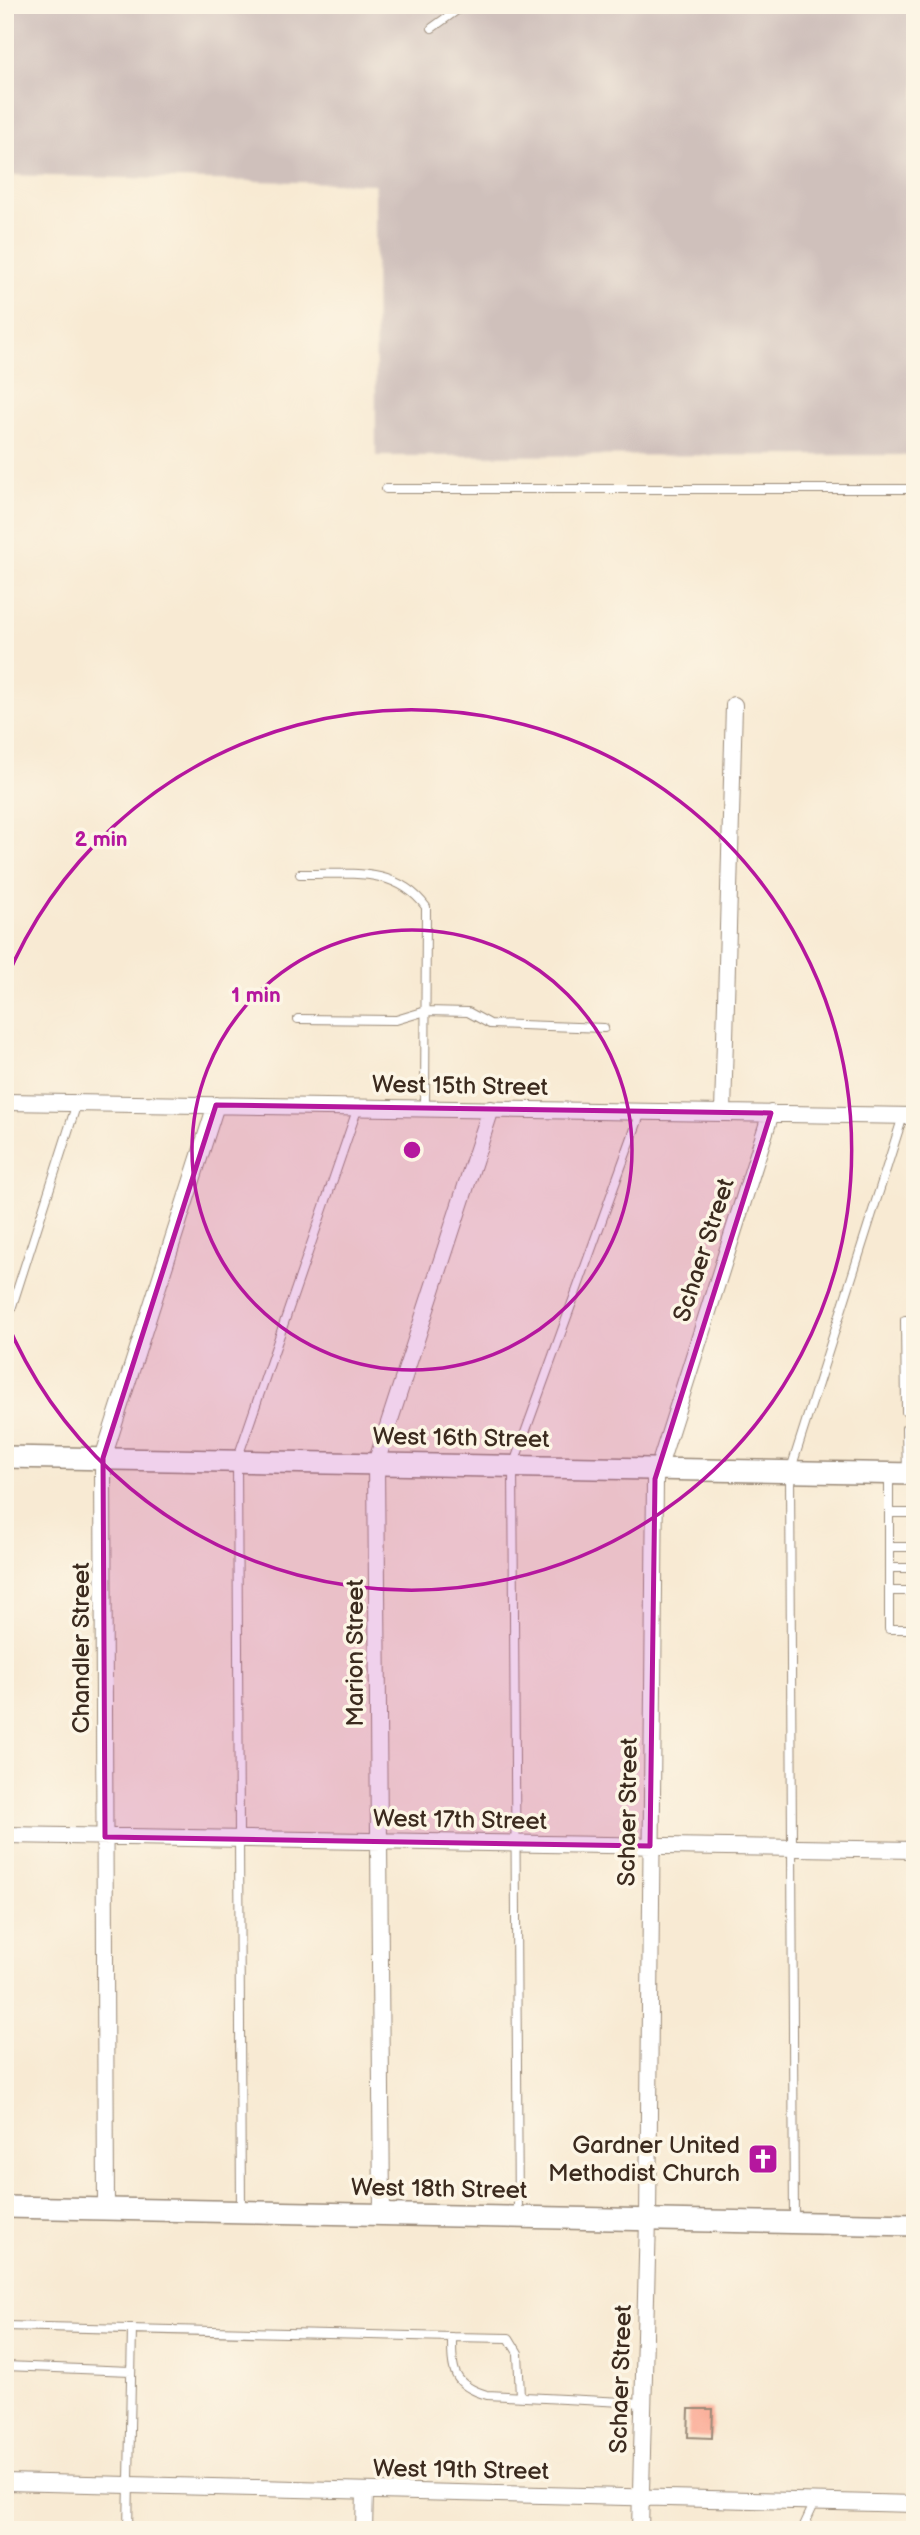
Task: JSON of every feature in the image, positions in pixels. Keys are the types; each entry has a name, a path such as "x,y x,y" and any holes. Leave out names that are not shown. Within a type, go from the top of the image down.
{"street":[{"path":"723,1113 734,705"},
{"name":"West 15th Street","path":"5,1102 909,1115"},
{"name":"Chandler Street","path":"106,2208 103,1458 216,1105"},
{"name":"Marion Street","path":"382,2214 376,1462 491,1109"},
{"name":"Schaer Street","path":"640,2530 648,2219 655,1479 771,1113"},
{"name":"West 16th Street","path":"5,1457 904,1474"},
{"name":"West 17th Street","path":"5,1835 915,1850"},
{"name":"West 18th Street","path":"5,2207 915,2225"},
{"name":"West 19th Street","path":"5,2482 915,2504"},
{"path":"365,2491 365,2530"}],"lane":[{"path":"432,28 464,5"},
{"path":"386,489 915,489"},
{"path":"300,874 378,875 414,891 426,908 425,1108"},
{"path":"298,1019 396,1020 426,1011 468,1012 490,1024 604,1028"},
{"path":"5,1328 77,1103"},
{"path":"241,2211 237,1460 358,1107"},
{"path":"517,2217 513,1466 641,1112"},
{"path":"794,2222 789,1472 909,1115"},
{"path":"909,1407 910,1355 905,1320 915,1320"},
{"path":"906,1428 911,1440 904,1474 889,1513 889,1629 915,1629"},
{"path":"889,1513 915,1513"},
{"path":"888,1547 909,1547"},
{"path":"889,1568 910,1568"},
{"path":"889,1591 909,1591"},
{"path":"5,2326 509,2338 518,2353 520,2396"},
{"path":"128,2530 132,2329"},
{"path":"452,2337 452,2362 462,2385 487,2395 643,2403"},
{"path":"5,2367 131,2371"},
{"path":"802,2530 815,2501"}],"highlighted area":[{"path":"216,1105 771,1113 655,1479 650,1846 105,1837 103,1458"}],"shaded area":[{"path":"5,5 915,5 915,455 376,456 375,184 5,175"}],"building":[{"path":"689,2409 713,2409 712,2438 688,2437"}],"place":[{"name":"Gardner United Methodist Church","path":"763,2159"}]}
